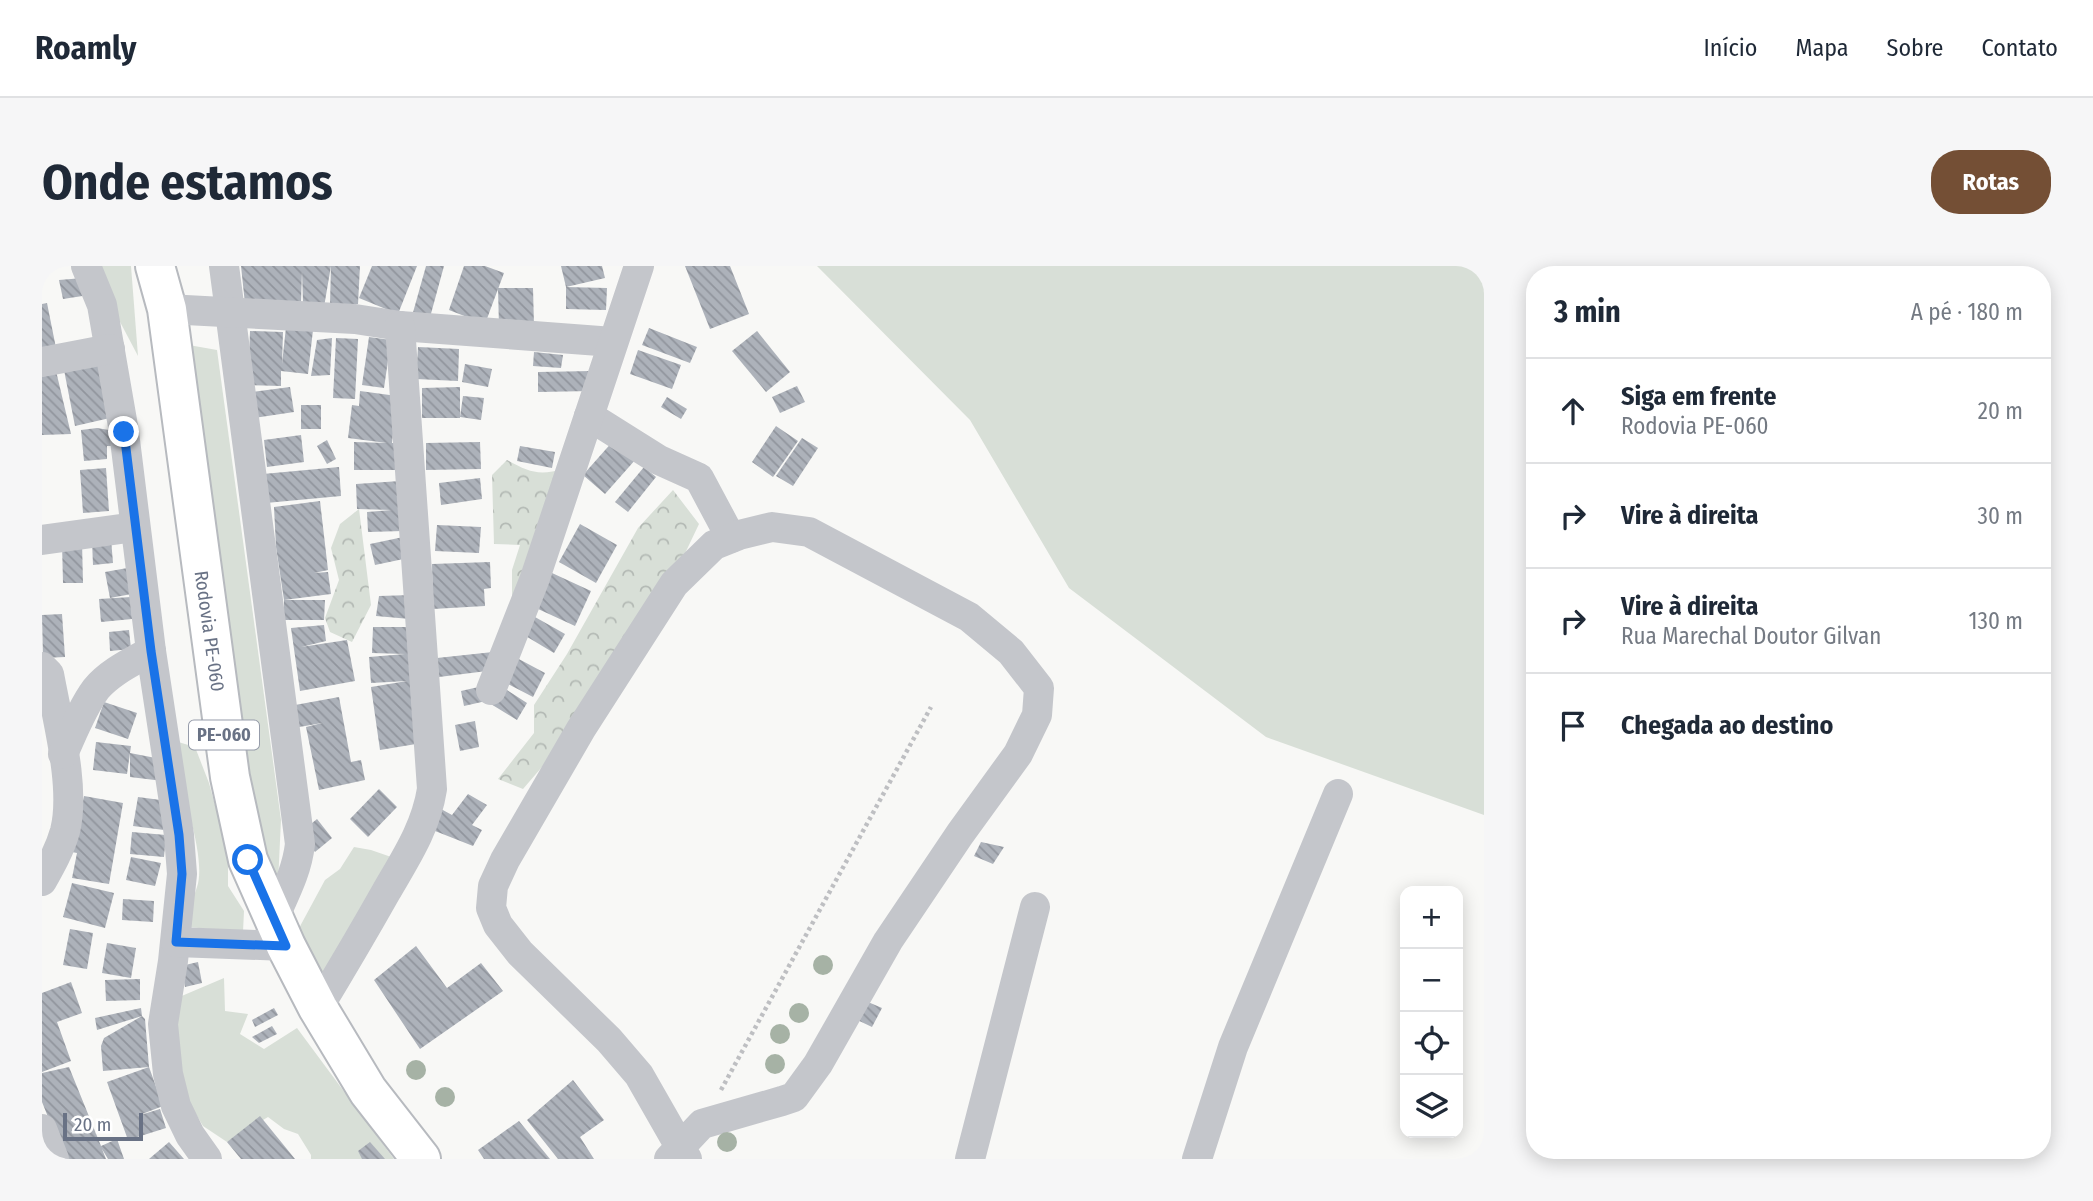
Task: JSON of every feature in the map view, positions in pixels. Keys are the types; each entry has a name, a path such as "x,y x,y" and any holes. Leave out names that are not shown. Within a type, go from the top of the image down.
{"main road":[{"name":"Rodovia PE-060","path":"155,266 167,309 230,777 248,860 318,1008 368,1091 421,1159"}],"street":[{"path":"86,266 102,305 124,432 151,651 179,835 182,874 176,942 163,1024 168,1073 176,1106 190,1135 207,1159"},
{"path":"176,942 280,932 300,844 224,266"},
{"path":"491,690 535,578 639,266"},
{"path":"167,309 355,319 400,326 613,342"},
{"path":"318,1008 417,838 429,809 432,789 400,326"},
{"path":"42,362 110,349"},
{"path":"589,416 659,460 699,478 731,538"},
{"path":"42,540 135,527"},
{"path":"772,527 809,532 969,617 1011,652 1039,688 1037,715 1018,754 960,834 888,942 818,1064 794,1097 702,1124 679,1155 639,1075 609,1040 520,953 498,925 491,908 492,886 581,729 674,584 714,545 731,538 772,527"},
{"path":"63,754 97,688 116,671 151,651"},
{"path":"42,667 49,674 68,795 65,830 54,862 42,881"},
{"path":"1197,1159 1233,1047 1338,794"},
{"path":"970,1159 1035,907"},
{"path":"42,1129 54,1159"}],"path":[{"path":"702,1124 932,707"}],"green space":[{"path":"94,266 131,266 138,356 109,301"},
{"path":"817,266 1484,266 1484,815 1266,737 1069,588 970,420"},
{"path":"183,344 217,350 281,820 278,883 255,827"},
{"path":"507,460 534,472 564,469 512,607 512,570 520,545 494,544 492,475"},
{"path":"673,490 699,524 659,608 554,753 523,789 498,779 534,733 534,705 567,654 638,528"},
{"path":"359,509 371,605 352,642 330,632 325,618 339,580 331,548 340,524"},
{"path":"165,738 195,747 209,783 228,853 228,886 244,911 243,932 177,926 197,887 198,855 183,792"},
{"path":"354,847 397,859 324,979 298,930 325,880 340,869"},
{"path":"224,978 225,1011 248,1014 240,1034 264,1049 297,1028 394,1159 311,1159 298,1134 284,1129 268,1117 227,1142 203,1126 179,1086 177,998"}],"building":[{"path":"241,266 331,266 324,307 303,303 302,271 301,302 245,304"},
{"path":"331,266 360,266 358,304 330,304"},
{"path":"372,266 417,266 398,314 359,298"},
{"path":"426,266 444,266 429,321 412,316"},
{"path":"464,266 485,266 504,273 485,324 449,310"},
{"path":"561,266 602,266 605,278 566,287"},
{"path":"685,266 730,266 749,314 710,329"},
{"path":"83,278 89,295 63,299 59,280"},
{"path":"566,287 607,288 606,310 566,309"},
{"path":"498,288 533,288 534,326 499,327"},
{"path":"47,303 56,348 42,352 42,304"},
{"path":"286,327 313,330 308,374 281,371 281,386 248,385 250,331 283,332 282,364"},
{"path":"649,328 697,347 690,363 642,345"},
{"path":"757,331 790,372 766,392 732,351"},
{"path":"369,337 391,340 384,388 362,385"},
{"path":"332,338 330,375 311,376 317,340"},
{"path":"336,338 358,339 355,399 333,398"},
{"path":"418,347 459,349 458,381 416,379"},
{"path":"638,350 681,365 672,389 630,374"},
{"path":"534,352 563,355 561,368 533,366"},
{"path":"465,364 492,369 488,387 462,382"},
{"path":"104,365 110,418 75,426 64,370"},
{"path":"56,371 71,434 42,435 42,373"},
{"path":"592,371 592,391 538,392 538,372"},
{"path":"797,386 805,402 780,413 772,397"},
{"path":"290,387 294,412 248,419 245,393"},
{"path":"460,387 460,418 422,418 422,388"},
{"path":"360,391 397,396 392,443 402,443 401,470 354,470 354,442 387,443 348,438 352,405 359,406"},
{"path":"463,396 484,398 481,420 460,417"},
{"path":"667,397 687,409 681,419 661,407"},
{"path":"301,405 321,405 321,429 301,429"},
{"path":"776,426 798,441 773,477 752,462"},
{"path":"97,428 115,431 119,446 107,446 107,459 84,461 81,430"},
{"path":"301,435 304,462 267,467 264,440"},
{"path":"802,438 818,448 793,486 776,476"},
{"path":"327,440 336,459 327,464 317,446"},
{"path":"614,440 636,459 605,494 583,475"},
{"path":"480,442 481,469 426,470 426,443"},
{"path":"520,446 555,452 552,468 517,461"},
{"path":"339,467 341,496 266,503 263,474"},
{"path":"644,467 656,477 628,512 615,502"},
{"path":"106,468 109,511 83,513 80,470"},
{"path":"480,478 482,499 441,505 439,483"},
{"path":"400,481 403,531 368,532 367,512 392,510 357,509 356,484"},
{"path":"320,501 328,570 314,573 328,572 331,594 284,600 276,547 274,507"},
{"path":"580,524 617,545 596,583 559,562"},
{"path":"437,525 481,527 479,553 435,551"},
{"path":"408,536 413,557 375,565 370,544"},
{"path":"111,539 113,563 93,565 92,541"},
{"path":"82,542 83,583 63,583 62,543"},
{"path":"490,562 491,588 484,589 485,606 433,609 432,564"},
{"path":"133,567 137,593 110,598 105,572"},
{"path":"552,573 591,591 575,626 536,608"},
{"path":"412,595 410,619 376,616 379,596"},
{"path":"131,597 132,619 101,622 99,599"},
{"path":"284,600 325,600 324,620 284,620"},
{"path":"62,614 65,657 43,658 42,615"},
{"path":"535,617 565,634 554,653 524,635"},
{"path":"324,625 326,641 301,647 347,640 355,681 300,691 291,628"},
{"path":"373,627 411,627 422,743 380,750 371,687 407,681 371,683 369,657 405,654 372,653"},
{"path":"129,630 131,649 110,651 109,632"},
{"path":"493,652 495,670 439,677 437,658"},
{"path":"515,657 545,673 533,697 502,681"},
{"path":"496,683 527,703 517,720 486,701 464,706 461,691"},
{"path":"339,697 351,762 361,760 365,780 319,790 306,727 322,723 288,729 284,707"},
{"path":"104,702 137,713 128,739 95,728"},
{"path":"475,721 479,747 460,751 455,725"},
{"path":"96,742 131,746 127,774 93,770"},
{"path":"130,753 166,760 163,781 130,777"},
{"path":"379,789 397,807 368,837 350,819"},
{"path":"468,794 487,805 472,825 482,830 473,846 430,829 441,809 452,815"},
{"path":"84,796 123,803 109,884 72,878 77,853 72,852"},
{"path":"138,797 168,801 164,830 133,826"},
{"path":"317,819 332,838 315,852 300,833"},
{"path":"132,832 166,835 164,857 130,854"},
{"path":"981,842 1004,847 993,864 974,856"},
{"path":"131,857 161,863 155,886 126,880"},
{"path":"72,883 114,893 105,928 63,917"},
{"path":"123,899 154,901 153,922 122,920"},
{"path":"70,929 93,933 87,969 63,965"},
{"path":"107,943 136,948 131,978 102,973"},
{"path":"416,946 447,988 481,963 503,991 420,1049 374,980"},
{"path":"198,962 202,983 185,987 181,966"},
{"path":"140,979 140,1000 106,1001 105,980"},
{"path":"71,982 82,1013 57,1022 71,1061 42,1072 42,993"},
{"path":"861,999 882,1008 872,1027 851,1017"},
{"path":"141,1008 142,1016 97,1030 95,1018"},
{"path":"274,1008 278,1015 255,1027 252,1020"},
{"path":"142,1016 145,1019 149,1067 103,1071 101,1046 104,1038"},
{"path":"272,1026 277,1034 259,1043 252,1037"},
{"path":"69,1067 101,1146 117,1139 124,1159 108,1159 102,1149 106,1159 65,1159 42,1102 42,1073"},
{"path":"149,1067 163,1106 137,1116 160,1109 166,1128 128,1140 107,1082"},
{"path":"573,1080 604,1120 580,1137 594,1159 558,1159 527,1120"},
{"path":"260,1116 295,1159 241,1159 227,1142"},
{"path":"519,1121 550,1159 484,1159 478,1150"},
{"path":"169,1142 184,1159 149,1159"},
{"path":"370,1142 385,1159 362,1159 358,1151"}],"route":[{"path":"124,432 151,651 179,835 182,874 176,942 286,946 248,860"}]}
